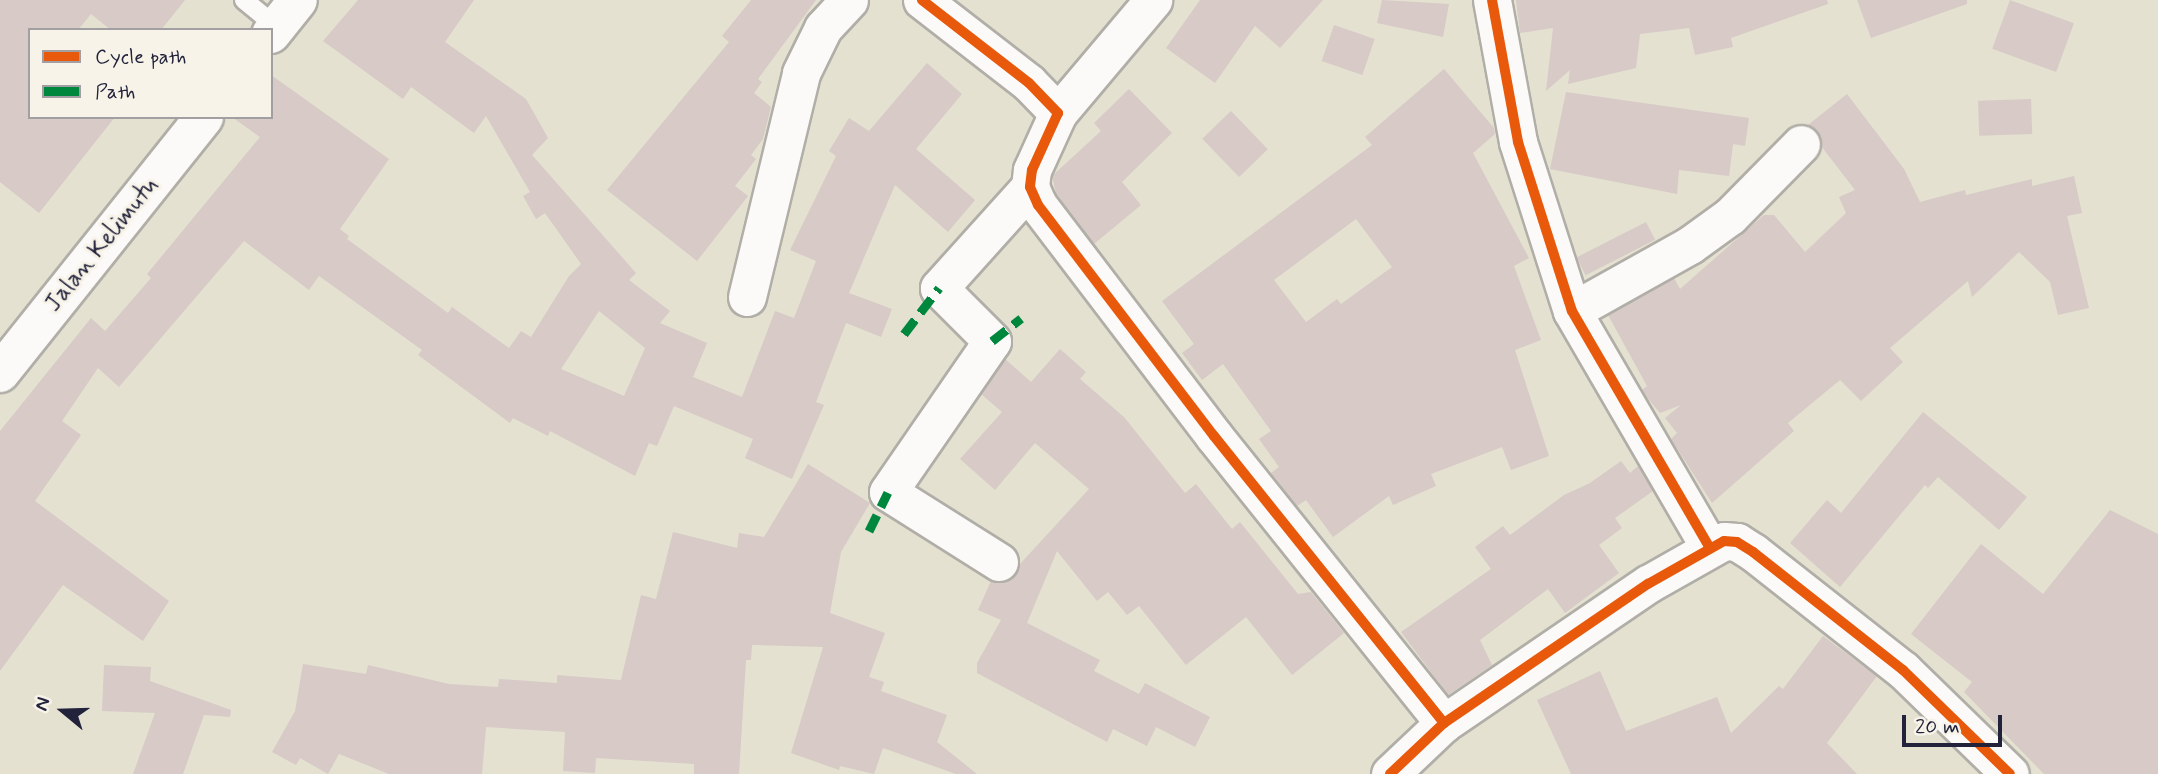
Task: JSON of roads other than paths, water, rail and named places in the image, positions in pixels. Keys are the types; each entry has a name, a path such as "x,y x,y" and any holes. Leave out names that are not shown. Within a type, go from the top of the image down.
{"street":[{"path":"747,297 801,73 823,28 849,0"},
{"path":"922,0 1029,83 1058,113"},
{"path":"999,562 888,492 992,341 939,288 1030,187 1058,113 1153,0"},
{"path":"1492,0 1518,142 1572,311 1709,546"},
{"name":"Jalan Kelimutu","path":"0,373 202,119"},
{"path":"1572,311 1700,238 1730,216 1801,144"},
{"path":"1030,187 1038,205 1214,436 1444,723"},
{"path":"1390,774 1444,723 1709,546 1737,542 1903,670 2010,774"}],"lane":[{"path":"244,0 282,20"}]}
